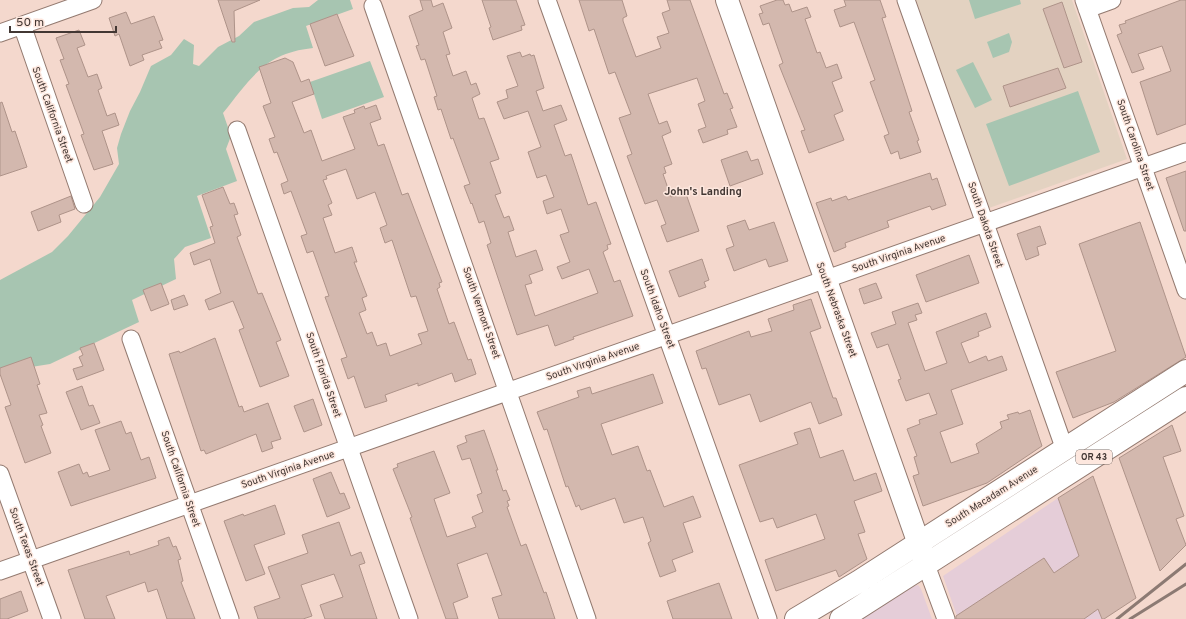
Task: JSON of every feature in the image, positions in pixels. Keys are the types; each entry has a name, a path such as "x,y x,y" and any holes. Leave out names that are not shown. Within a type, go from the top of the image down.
{"main road":[{"name":"South Nebraska Street","path":"727,0 926,565"},
{"name":"South Macadam Avenue","path":"796,619 919,543 1186,371"},
{"name":"OR 43","path":"841,619 1186,398"}],"street":[{"path":"0,33 93,0"},
{"name":"South Idaho Street","path":"547,0 768,619"},
{"name":"South Dakota Street","path":"906,0 1065,450"},
{"path":"1085,4 1112,0"},
{"name":"South Carolina Street","path":"1085,4 1186,290"},
{"name":"South Vermont Street","path":"373,6 587,619"},
{"name":"South California Street","path":"22,25 84,204"},
{"name":"South Florida Street","path":"237,130 409,619"},
{"name":"South Virginia Avenue","path":"0,571 1186,152"},
{"name":"South California Street","path":"131,339 230,619"},
{"name":"South Texas Street","path":"0,474 52,619"},
{"name":"South Nebraska Street","path":"926,565 946,619"}],"shaded area":[{"path":"916,0 1072,0 1127,159 989,208"},
{"path":"1058,498 1102,619 958,619 943,576"},
{"path":"918,585 921,589 932,619 857,619 911,587"}],"green space":[{"path":"318,0 350,0 353,9 306,26 313,48 283,55 260,69 223,113 231,136 226,149 237,181 197,196 211,238 185,247 174,259 176,279 132,300 139,322 50,364 0,372 0,280 52,252 68,236 100,197 119,164 117,148 121,134 151,66 171,55 184,39 194,45 193,64 199,66 218,47 239,36 254,22 293,8 309,7"},
{"path":"969,0 1020,0 1021,4 975,19"},
{"path":"1009,33 1012,42 1009,52 993,58 987,42"},
{"path":"370,61 384,97 322,119 310,82"},
{"path":"973,62 992,100 975,108 956,70"},
{"path":"1078,91 1100,152 1009,186 986,124"}],"building":[{"path":"218,0 260,0 234,11 235,42 232,42"},
{"path":"420,0 431,0 433,7 443,3 452,28 443,32 450,54 446,55 453,76 466,71 471,85 476,83 480,94 472,98 479,119 484,118 499,159 490,162 501,193 495,195 504,218 509,216 514,230 508,232 516,257 536,250 543,270 529,275 532,283 525,285 535,316 598,293 589,269 562,279 557,267 570,262 560,235 569,232 561,209 547,214 543,201 554,197 546,175 537,178 528,152 541,147 528,111 504,119 497,102 508,98 506,90 518,86 507,56 520,52 522,57 530,54 531,56 534,55 544,88 536,91 543,111 561,105 567,120 554,125 565,156 571,154 588,205 596,202 611,244 607,245 608,249 603,252 614,282 620,280 633,316 573,337 574,339 555,346 548,325 517,335 487,245 491,243 484,221 479,223 464,186 470,184 453,138 451,139 441,109 438,110 434,97 437,96 425,59 421,60 416,46 419,45 409,16 423,10"},
{"path":"482,0 516,0 525,25 521,26 522,30 493,40 489,28 491,27"},
{"path":"579,0 622,0 627,16 623,18 623,21 636,57 661,48 657,37 669,33 662,13 670,10 667,0 690,0 724,94 727,93 733,108 730,109 737,127 727,130 728,134 703,143 698,130 706,127 698,104 705,101 697,78 648,94 659,124 667,121 671,132 662,136 672,164 664,167 666,173 663,174 671,197 685,191 699,231 667,242 661,226 666,224 657,200 645,204 627,156 632,154 619,118 631,114 615,72 609,74 594,29 589,31"},
{"path":"777,0 783,0 785,5 789,4 792,12 807,7 811,17 805,19 817,53 820,52 826,68 837,64 842,78 832,82 843,111 834,115 844,140 809,153 801,131 805,130 779,65 783,63 769,23 763,25 759,14 763,13 760,6"},
{"path":"844,0 880,0 886,17 882,18 912,111 909,112 919,140 917,141 921,152 900,159 898,151 891,154 884,136 889,134 870,82 875,80 854,22 840,27 834,10 846,6"},
{"path":"1181,0 1186,0 1186,124 1157,135 1140,82 1171,71 1162,46 1138,54 1144,69 1132,73 1117,35 1122,33 1119,25 1126,23 1125,21"},
{"path":"1062,2 1082,62 1064,68 1043,9"},
{"path":"126,12 131,24 154,16 163,40 159,41 162,48 142,55 144,60 130,66 119,34 115,36 109,18"},
{"path":"337,14 354,56 325,66 310,24"},
{"path":"79,30 85,45 77,48 88,77 97,74 102,88 98,90 107,116 115,113 119,125 102,131 113,164 94,170 81,135 84,134 66,85 69,84 60,60 64,59 56,38"},
{"path":"285,58 293,62 301,82 309,79 314,94 292,102 304,133 311,130 322,161 355,149 343,117 355,113 354,110 364,106 365,109 376,105 381,119 370,123 378,146 384,144 402,195 408,193 442,282 439,283 440,287 437,289 449,324 454,322 468,360 471,359 476,374 455,382 452,373 418,386 418,383 385,395 387,401 365,408 354,376 348,379 341,359 347,357 325,297 329,296 313,251 307,253 301,236 307,234 291,191 284,194 281,184 288,181 277,152 274,153 269,139 275,137 263,106 271,103 259,67","holes":["346,169 357,199 375,192 387,225 380,228 385,243 392,240 411,297 416,296 428,331 418,334 422,344 390,356 386,343 377,346 372,332 367,334 359,313 366,310 362,298 367,296 354,262 357,262 352,247 335,253 323,218 332,215 328,205 332,203 323,180 327,179 326,176"]},
{"path":"1058,68 1066,88 1010,107 1003,86"},
{"path":"2,102 12,132 15,131 27,167 0,176 0,103"},
{"path":"747,151 751,161 758,159 763,174 730,186 721,160"},
{"path":"1186,171 1186,231 1184,231 1166,178"},
{"path":"930,173 932,180 937,178 946,205 932,210 930,206 887,221 889,227 845,243 846,247 834,252 816,203 831,198 832,201 846,196 848,200"},
{"path":"223,187 230,204 234,203 238,214 234,215 241,235 237,237 258,294 262,293 281,340 276,342 289,376 260,387 239,330 244,328 233,301 209,310 205,300 221,293 210,259 194,265 190,253 215,243 210,227 213,226 202,195"},
{"path":"71,196 75,209 59,215 61,222 38,231 31,212"},
{"path":"745,220 749,230 774,222 788,261 769,267 766,259 734,271 726,249 734,246 727,226"},
{"path":"1140,222 1186,357 1114,402 1073,418 1056,372 1116,351 1079,244"},
{"path":"1040,226 1046,244 1037,247 1039,255 1026,260 1017,234"},
{"path":"969,255 979,283 926,302 916,275"},
{"path":"702,259 709,280 704,282 706,287 679,297 669,271"},
{"path":"161,283 169,304 151,311 143,290"},
{"path":"876,283 882,298 864,304 859,289"},
{"path":"184,295 188,305 174,310 171,300"},
{"path":"811,299 821,328 810,332 833,398 836,398 842,415 819,424 811,402 760,422 750,394 719,405 706,368 702,369 696,351 749,331 751,337 772,331 768,319 794,310 793,305"},
{"path":"918,303 922,313 915,315 917,320 908,323 925,371 947,363 936,332 986,313 991,327 978,332 979,336 961,343 969,363 986,356 988,361 1002,356 1007,370 951,390 963,424 940,432 951,463 979,453 976,444 1002,428 1000,422 1009,419 1007,415 1018,412 1019,414 1030,410 1042,446 987,483 923,506 913,476 919,474 914,457 917,456 907,429 920,424 919,420 937,414 929,393 906,401 898,380 901,379 888,344 877,348 871,333 896,324 892,312"},
{"path":"215,338 239,407 242,406 244,412 268,403 281,439 271,442 273,448 262,452 256,434 206,454 204,450 201,451 169,354 179,351 180,353"},
{"path":"94,343 104,370 77,380 73,369 83,366 79,357 83,355 80,348"},
{"path":"31,357 40,384 37,385 47,413 39,415 43,425 41,426 51,453 25,463 5,407 11,405 0,374 0,368"},
{"path":"653,374 663,403 601,424 612,455 638,446 647,471 650,470 664,507 693,496 701,517 683,523 693,552 672,560 676,571 660,577 648,543 651,541 643,517 624,523 615,498 581,510 579,505 576,507 568,486 566,487 547,429 544,430 537,412 579,397 577,391 590,387 592,394"},
{"path":"82,386 89,406 93,405 100,423 81,430 66,392"},
{"path":"313,399 322,425 304,432 294,406"},
{"path":"121,421 126,434 131,432 141,460 149,457 156,478 71,506 58,472 79,464 83,474 87,472 89,477 110,470 95,430"},
{"path":"1172,425 1181,451 1163,457 1184,516 1176,519 1186,545 1160,571 1119,458"},
{"path":"810,428 820,458 843,450 854,481 876,473 882,491 854,501 865,532 858,534 867,559 839,577 836,570 776,591 765,560 825,539 816,514 777,528 773,518 760,522 739,465 798,444 794,433"},
{"path":"484,430 498,470 496,470 503,491 506,490 510,500 507,501 509,506 507,507 521,546 526,544 544,593 546,592 555,619 499,619 492,598 502,595 487,553 457,564 468,597 453,603 458,619 446,619 410,518 412,517 393,469 398,467 397,464 434,451 450,493 434,499 447,537 476,527 472,517 483,512 477,495 482,493 470,458 462,460 457,446 467,442 465,436"},
{"path":"331,472 340,494 344,493 350,508 327,517 313,479"},
{"path":"1093,476 1136,598 1104,619 1102,619 1098,609 1084,619 956,619 956,616 1044,558 1054,573 1079,556 1058,498"},
{"path":"275,505 285,534 254,545 265,574 246,581 224,521 243,514 244,516"},
{"path":"339,522 351,556 361,552 365,563 359,565 377,619 325,619 320,605 343,597 334,574 301,585 312,616 303,619 258,619 254,607 280,598 268,567 308,553 302,535"},
{"path":"169,537 173,547 176,546 181,559 178,560 183,581 181,582 195,619 167,619 157,589 148,592 145,582 106,596 115,619 85,619 68,570 129,551 130,555 159,545 158,541"},
{"path":"719,583 732,619 673,619 667,601"},
{"path":"21,591 28,611 7,619 0,619 0,599"}],"railway":[{"path":"1117,619 1186,564"},
{"path":"1130,619 1186,584"}],"district":[{"name":"John's Landing","path":"703,192"}]}
